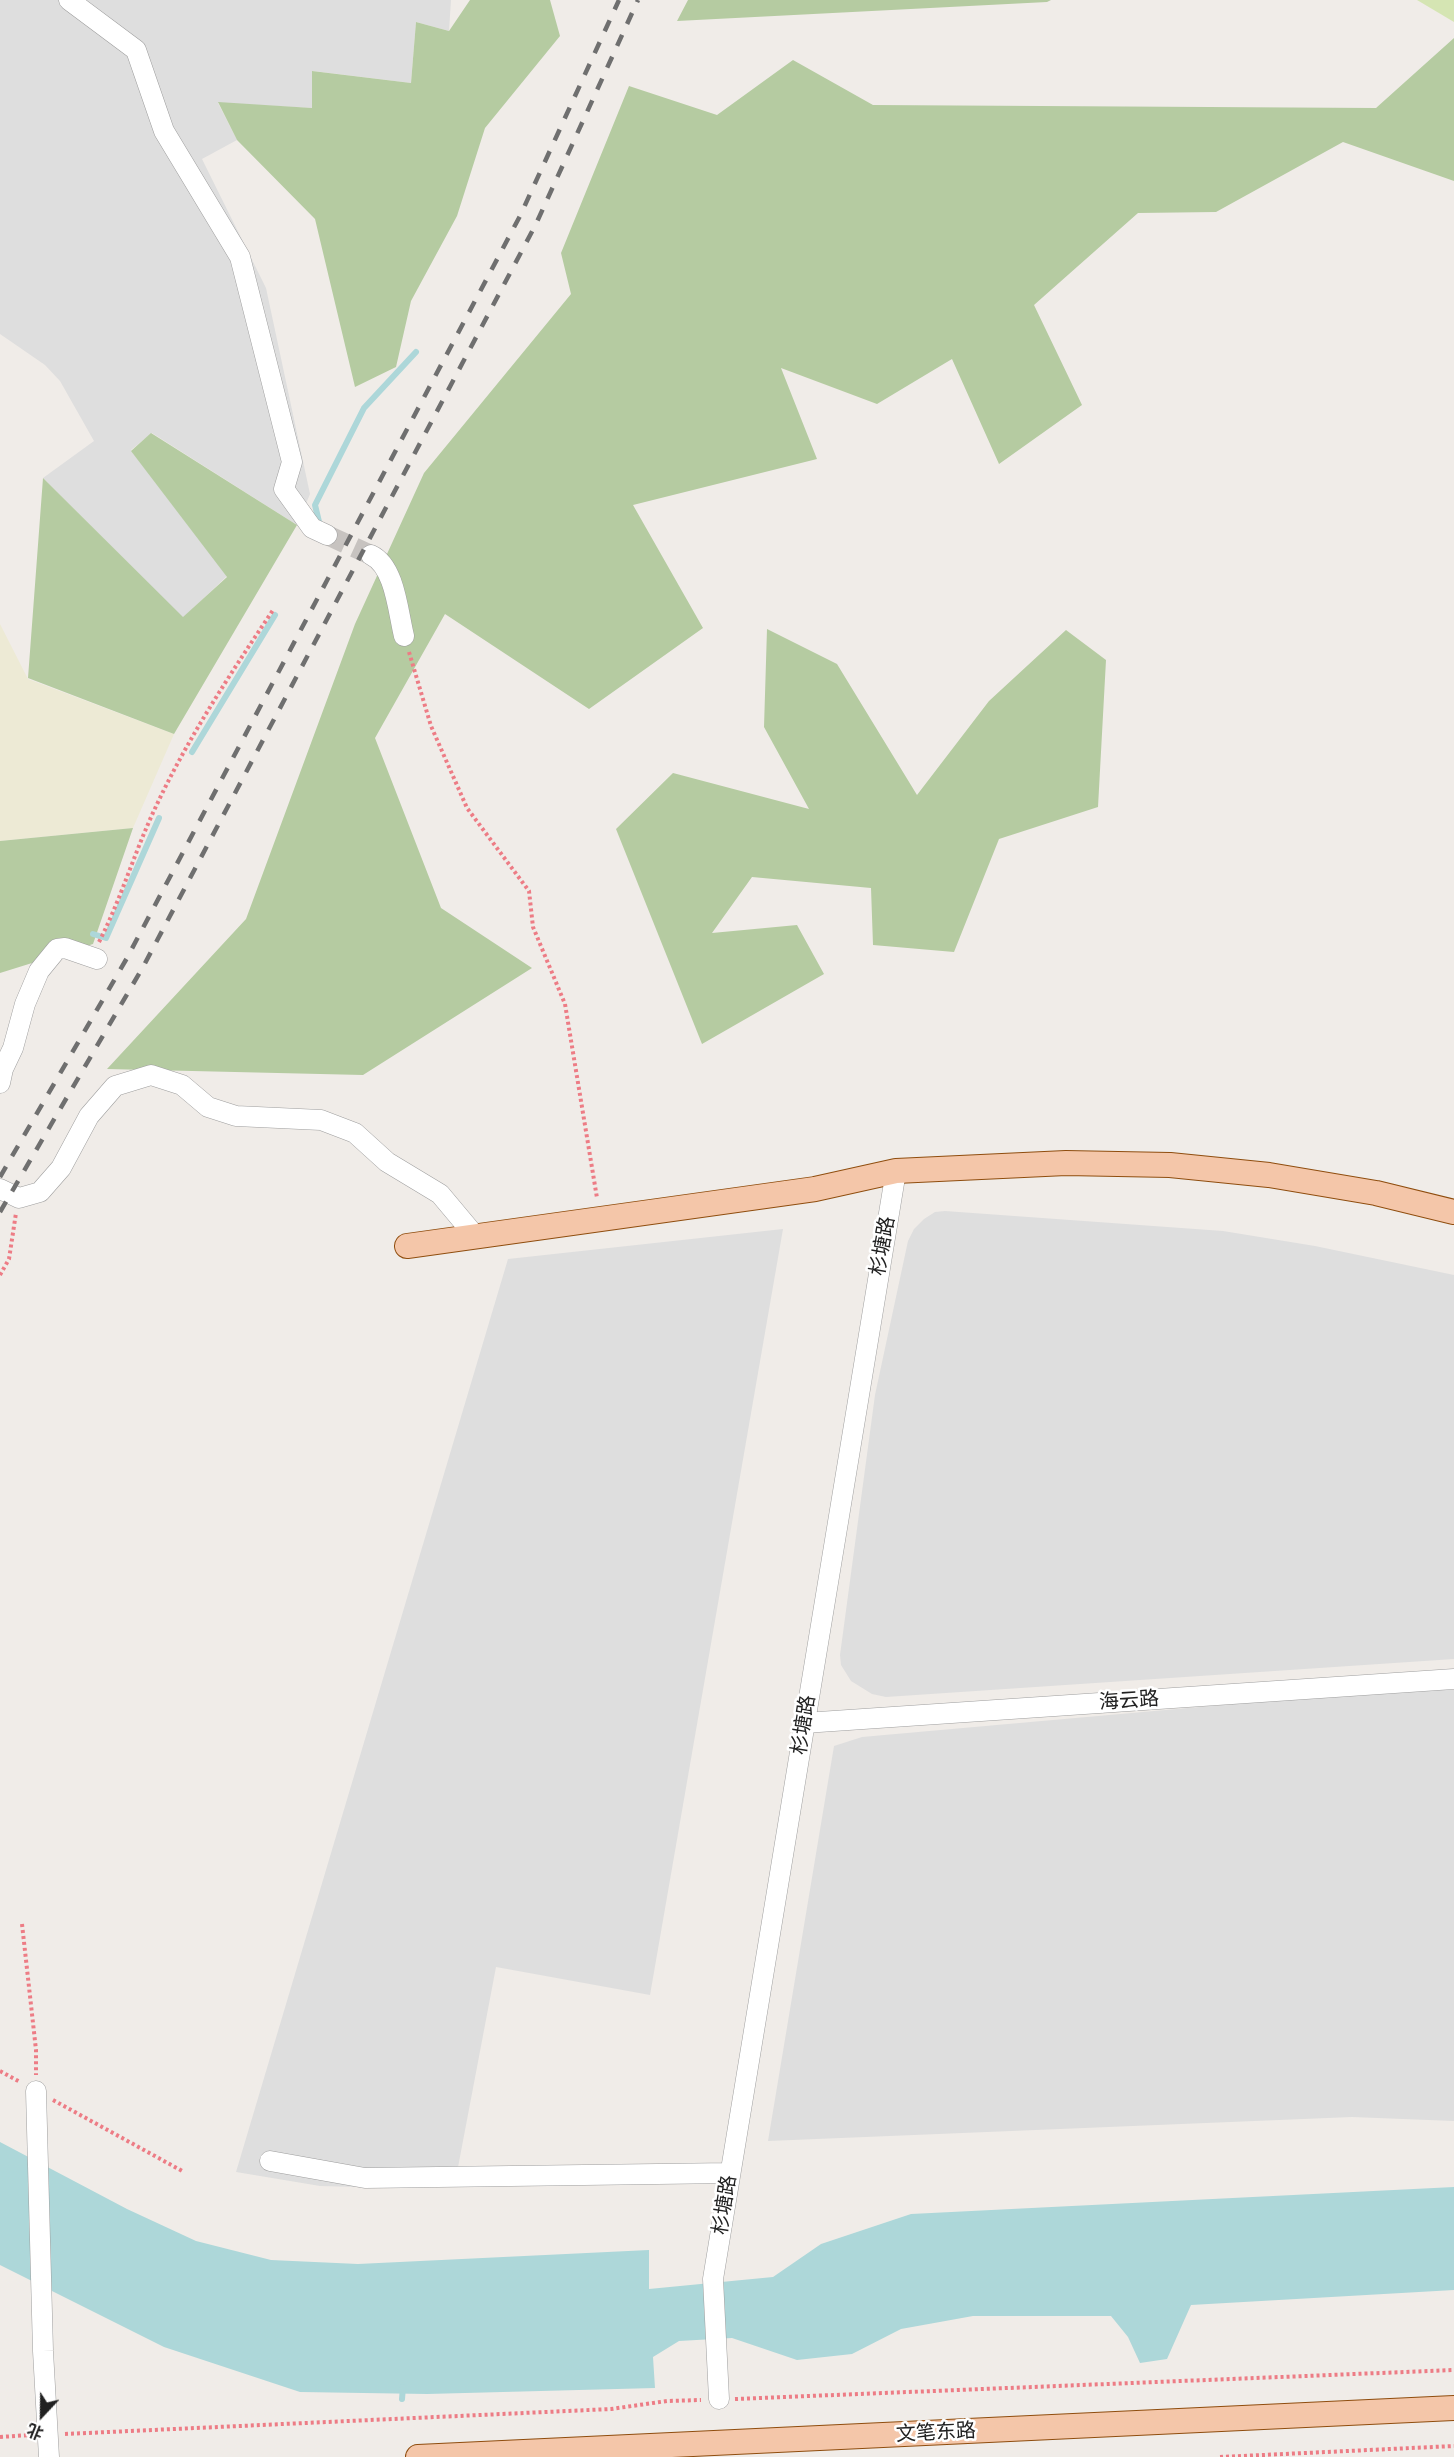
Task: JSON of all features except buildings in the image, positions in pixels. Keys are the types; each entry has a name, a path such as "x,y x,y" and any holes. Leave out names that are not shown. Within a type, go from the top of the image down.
{"main road":[{"path":"407,1246 815,1190 896,1171 1066,1163 1170,1165 1269,1175 1376,1193 1454,1212"},
{"name":"文笔东路","path":"418,2457 670,2452 1454,2408"}],"street":[{"path":"69,0 136,50 164,131 240,257 292,462 284,489 312,528 327,535"},
{"path":"371,555 377,557 388,569 404,636"},
{"path":"0,1083 39,971 57,949 65,948 97,959"},
{"path":"0,1189 19,1198 40,1192 61,1168 89,1116 115,1086 151,1075 182,1085 208,1107 236,1116 321,1120 355,1133 387,1162 440,1194 476,1237"},
{"name":"杉塘路","path":"719,2399 712,2279 896,1171"},
{"name":"海云路","path":"804,1723 1454,1679"},
{"path":"36,2091 43,2351 49,2457"},
{"path":"270,2161 365,2178 730,2173"}],"path":[{"path":"90,939 100,942 151,816 185,749 215,697 273,610"},
{"path":"404,636 431,726 467,808 529,891 533,927 565,1004 601,1220"},
{"path":"0,1275 9,1259 19,1198"},
{"path":"22,1924 36,2050 36,2091"},
{"path":"0,2071 184,2172"},
{"path":"1220,2457 1454,2446"}],"shaded area":[{"path":"0,0 451,0 449,31 416,22 411,83 313,71 312,108 218,103 237,140 202,159 266,288 310,494 297,525 152,433 131,450 227,576 183,618 43,478 94,441 60,381 45,365 0,334"},
{"path":"0,624 28,679 174,734 133,828 0,841"},
{"path":"935,1212 1223,1231 1315,1246 1454,1275 1454,1659 886,1697 872,1694 851,1681 841,1665 840,1655 875,1395 908,1241 914,1229 924,1219"},
{"path":"783,1229 650,1995 496,1967 455,2183 393,2188 320,2186 236,2172 508,1259"},
{"path":"1390,1690 1454,1690 1454,2121 1352,2117 768,2141 834,1746 862,1737"}],"green space":[{"path":"470,0 550,0 560,36 485,128 457,216 411,301 396,367 355,387 315,219 237,140 218,102 312,108 312,71 411,83 416,22 449,31"},
{"path":"688,0 1051,0 677,21"},
{"path":"1417,0 1454,0 1454,22"},
{"path":"1454,38 1454,181 1343,142 1216,212 1138,213 1034,305 1082,405 999,464 952,359 877,404 781,368 817,459 633,505 703,628 589,709 445,614 375,738 441,908 532,968 363,1075 107,1069 246,919 355,624 424,473 571,294 561,253 629,86 717,115 793,60 873,105 1376,108"},
{"path":"151,433 297,525 174,734 28,678 43,478 183,617 227,577 131,451"},
{"path":"767,629 837,664 917,795 989,701 1066,630 1106,660 1098,807 999,839 954,952 873,945 871,888 752,877 712,933 797,925 824,974 702,1044 616,829 673,773 809,809 764,727"},
{"path":"133,828 93,944 0,973 0,841"}],"water":[{"path":"0,2142 127,2209 196,2241 271,2260 358,2264 649,2250 649,2289 773,2277 821,2244 911,2214 1454,2187 1454,2290 1191,2305 1167,2359 1140,2363 1128,2337 1111,2316 973,2316 901,2329 852,2354 797,2360 732,2338 679,2341 653,2357 655,2388 427,2394 300,2392 164,2347 0,2265"}],"waterway":[{"path":"320,526 315,505 364,408 416,352"},
{"path":"192,752 275,615"},
{"path":"93,934 106,938 159,818"},
{"path":"402,2399 403,2387"}],"tunnel":[{"path":"327,535 371,555"}],"railway":[{"path":"0,1177 127,958 520,216 619,0"},
{"path":"0,1212 143,967 536,224 638,0"}]}
